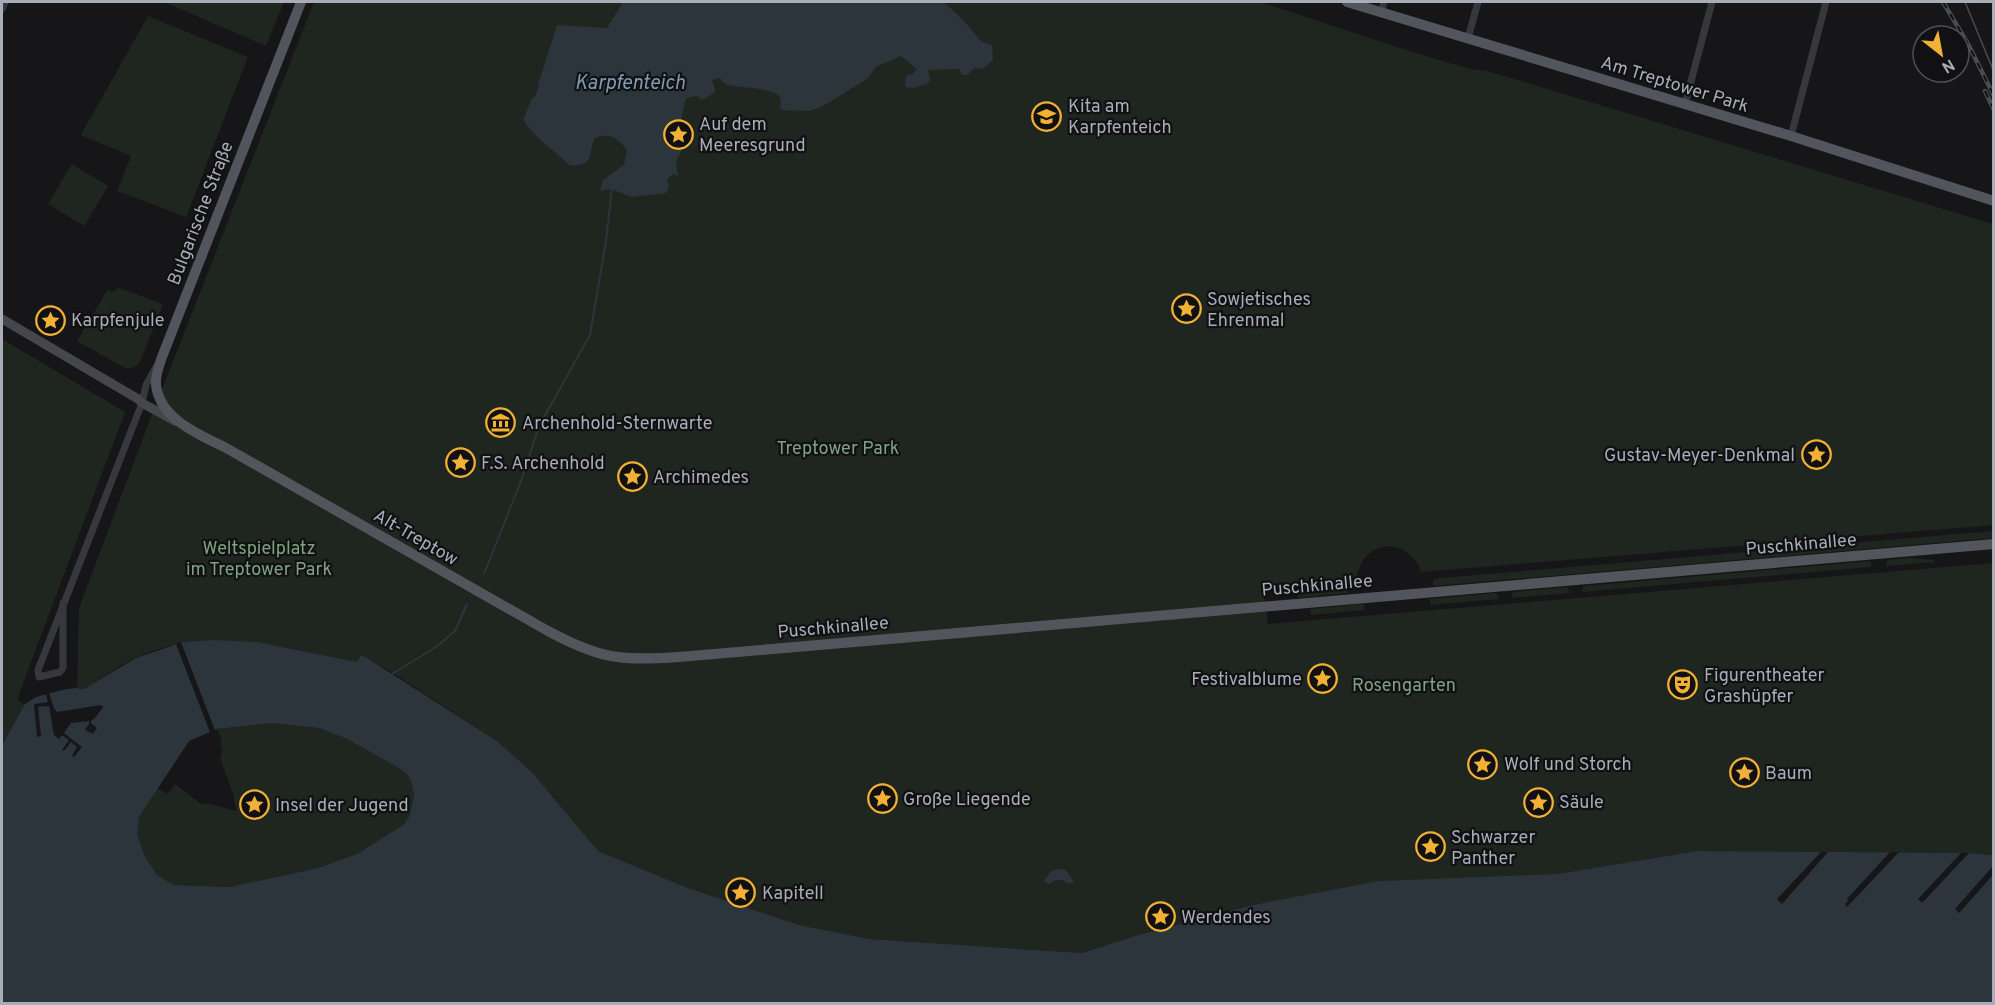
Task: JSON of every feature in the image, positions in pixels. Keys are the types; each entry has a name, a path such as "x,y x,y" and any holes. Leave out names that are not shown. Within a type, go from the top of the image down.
{"main road":[{"name":"Bulgarische Straße","path":"162,357 301,2"},
{"name":"Am Treptower Park","path":"1347,2 1383,7 1468,38 1791,136 1994,201"},
{"name":"Alt-Treptow","path":"162,357 156,378 158,395 180,423 578,648 612,657 644,659"},
{"name":"Puschkinallee","path":"644,659 1994,544"}],"street":[{"path":"2,9 5,2"},
{"path":"1468,38 1478,2"},
{"path":"1685,104 1712,2"},
{"path":"1791,136 1826,2"},
{"name":"Alt-Treptow","path":"2,319 142,403 180,423"},
{"name":"Bulgarische Straße","path":"63,603 63,668 60,672 39,677 38,670 63,603 142,403 146,385 162,357"}],"green space":[{"path":"164,2 284,2 266,46"},
{"name":"Treptower Park","path":"314,2 1261,2 1406,50 1470,69 1487,71 1993,224 1993,525 1421,572 1415,560 1406,552 1397,547 1386,546 1367,555 1360,565 1357,578 1263,588 1268,624 1993,563 1993,855 1697,851 1557,874 1253,905 1138,935 1082,953 870,939 799,925 688,888 598,851 531,771 497,741 393,673 361,655 357,662 246,642 190,642 162,648 135,658 84,689 77,688 79,608 146,430"},
{"path":"148,16 248,57 186,217 117,191 131,156 81,135"},
{"path":"72,164 108,186 84,226 48,204"},
{"path":"119,288 163,304 140,362 135,367 127,369 77,341 108,289 112,292"},
{"path":"2,339 125,412 19,694 18,701 25,704 2,745"},
{"path":"1993,531 1993,538 1433,586 1433,580 1441,578"},
{"path":"1909,558 1934,560 1934,562 1886,566 1887,560"},
{"path":"1871,561 1871,567 1582,592 1583,586"},
{"path":"1567,587 1570,593 1511,598 1513,592"},
{"path":"1347,588 1347,593 1298,598 1297,590"},
{"path":"1496,593 1499,599 1431,605 1430,599"},
{"path":"1364,604 1365,610 1311,615 1310,609"},
{"path":"272,723 319,728 347,739 397,767 408,775 412,784 414,795 409,817 403,825 357,854 318,868 229,887 174,885 157,875 146,858 137,835 139,817 157,788 168,794 175,784 201,804 211,804 236,811 233,793 220,758 222,752 220,742 222,741 217,729"}],"water":[{"name":"Karpfenteich","path":"623,2 944,2 981,41 992,45 993,60 983,69 975,68 967,75 962,75 959,69 928,70 930,80 927,84 913,88 905,87 906,76 913,74 917,69 901,56 876,67 867,79 823,106 810,111 781,110 780,96 774,93 725,84 720,78 712,80 714,93 702,100 697,96 686,98 679,128 687,136 686,143 676,161 678,176 673,174 667,180 669,187 666,193 632,197 611,189 600,191 603,180 624,165 627,150 617,140 609,136 595,138 587,161 583,164 569,165 539,139 523,120 539,87 557,25 607,28"},
{"path":"215,640 257,642 357,662 361,655 497,741 531,771 598,851 688,888 799,925 870,939 1082,953 1138,935 1253,905 1379,881 1557,874 1697,851 1969,853 1993,855 1993,1003 2,1004 2,745 25,704 36,697 62,690 84,689 136,658 183,642","holes":["272,723 319,728 347,739 408,775 414,795 409,817 403,825 357,854 318,868 229,887 174,885 157,875 146,858 137,835 139,817 189,741 217,729"]},
{"path":"1066,870 1074,882 1068,884 1059,880 1049,884 1044,881 1051,871"}],"pier":[{"path":"181,642 216,733 211,735 176,644"},
{"path":"49,693 57,712 101,705 103,707 91,721 97,728 93,734 85,730 89,721 71,723 64,733 82,747 74,757 72,756 77,747 71,742 64,751 62,750 69,740 62,735 59,739 54,735 49,706 38,707 41,736 37,737 34,704 48,702 46,694"},
{"path":"1821,852 1828,852 1782,904 1777,899"},
{"path":"1890,852 1899,852 1847,907 1845,904 1847,899"},
{"path":"1961,853 1969,853 1922,903 1918,899"},
{"path":"1993,866 1993,875 1959,913 1955,909"}],"waterway":[{"path":"484,574 521,481 539,426 590,335 606,241 612,188"},
{"path":"392,674 436,647 455,631 467,604"}],"tram line":[{"path":"1965,2 1994,72"}],"railway":[{"path":"1943,2 1968,44 1994,96"},
{"path":"1985,91 1994,110"}],"place":[{"name":"Kita am Karpfenteich","path":"1047,116"},
{"name":"Auf dem Meeresgrund","path":"678,134"},
{"name":"Sowjetisches Ehrenmal","path":"1186,309"},
{"name":"Karpfenjule","path":"50,320"},
{"name":"Archenhold-Sternwarte","path":"501,423"},
{"name":"Gustav-Meyer-Denkmal","path":"1816,455"},
{"name":"F.S. Archenhold","path":"460,463"},
{"name":"Archimedes","path":"632,477"},
{"name":"Festivalblume","path":"1323,679"},
{"name":"Figurentheater Grashüpfer","path":"1683,685"},
{"name":"Wolf und Storch","path":"1483,764"},
{"name":"Baum","path":"1744,773"},
{"name":"Große Liegende","path":"882,799"},
{"name":"Säule","path":"1538,802"},
{"name":"Insel der Jugend","path":"254,805"},
{"name":"Schwarzer Panther","path":"1430,847"},
{"name":"Kapitell","path":"741,893"},
{"name":"Werdendes","path":"1160,917"}],"park label":[{"name":"Weltspielplatz im Treptower Park","path":"259,558"},
{"name":"Rosengarten","path":"1404,685"}]}
